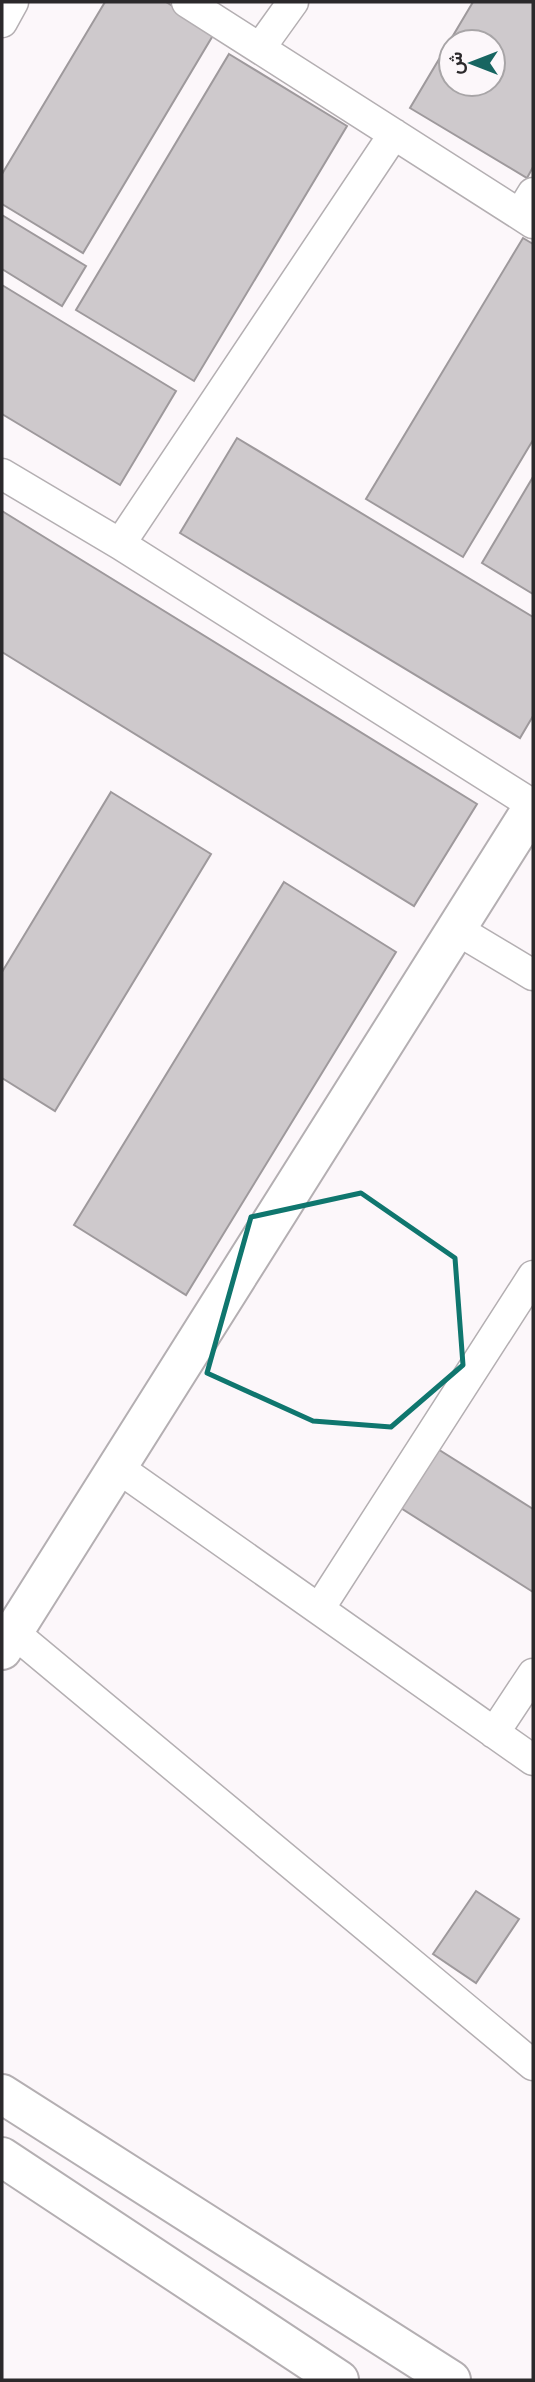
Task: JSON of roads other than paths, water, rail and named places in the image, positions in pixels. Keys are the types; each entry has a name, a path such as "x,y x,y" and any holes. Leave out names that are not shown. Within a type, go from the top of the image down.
{"street":[{"path":"2,22 13,2"},
{"path":"187,2 394,134 529,210"},
{"path":"260,48 293,2"},
{"path":"120,544 394,134"},
{"path":"2,474 120,544 533,806 7,1641 533,2065"},
{"path":"456,929 533,975"},
{"path":"319,1609 533,1276"},
{"path":"117,1467 533,1760"},
{"path":"494,1733 533,1674"},
{"path":"2,2094 452,2380"},
{"path":"2,2157 339,2380"}]}
